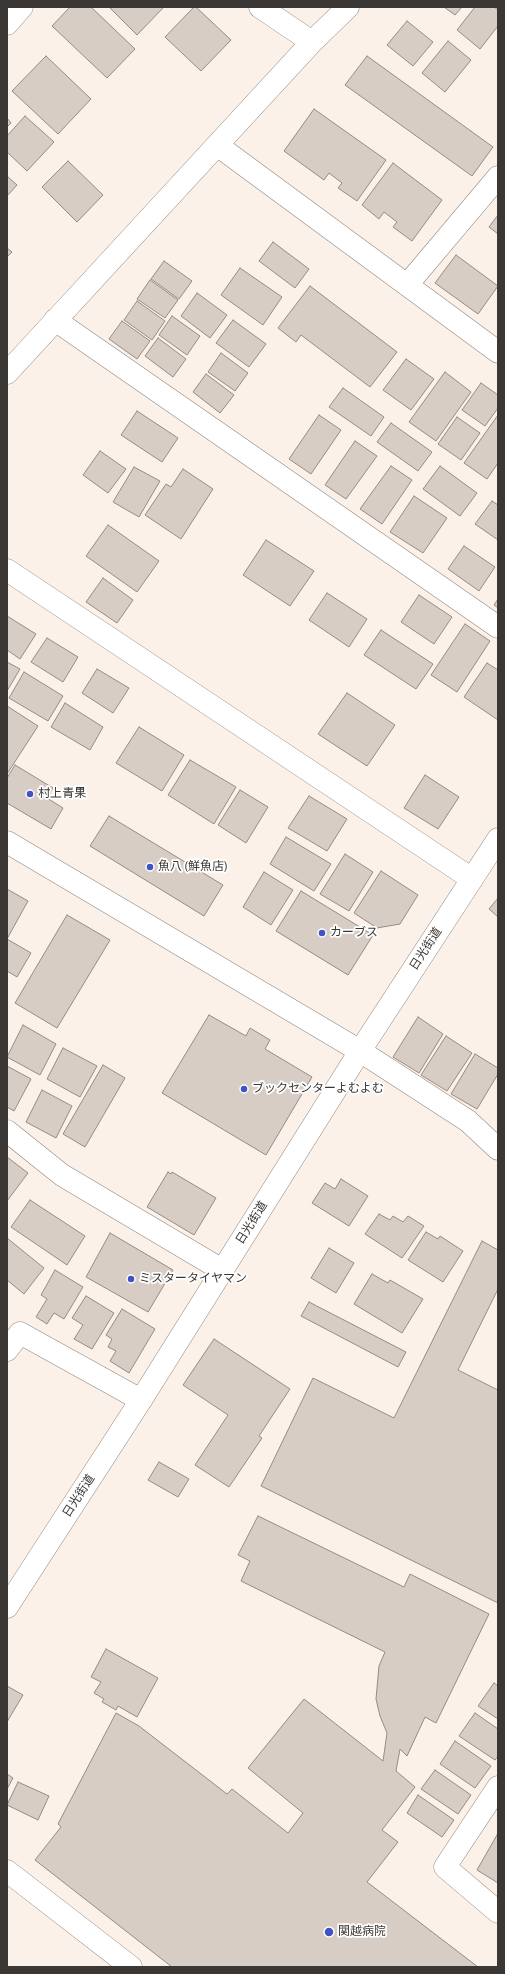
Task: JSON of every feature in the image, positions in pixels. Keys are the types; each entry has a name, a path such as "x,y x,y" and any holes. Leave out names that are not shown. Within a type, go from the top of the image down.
{"street":[{"path":"7,24 22,7"},
{"path":"260,7 312,42"},
{"path":"7,373 312,42 348,7"},
{"path":"217,145 498,352"},
{"path":"407,285 498,177"},
{"path":"55,320 498,627"},
{"path":"7,570 472,879"},
{"name":"日光街道","path":"7,1607 141,1400 360,1051 498,839"},
{"path":"7,842 360,1051 468,1121 498,1149"},
{"path":"7,1131 62,1175 222,1270"},
{"path":"7,1350 20,1334 141,1400"},
{"path":"498,1786 445,1867 498,1912"},
{"path":"7,1871 131,1967"}],"building":[{"path":"70,7 91,7 135,49 107,78 52,26"},
{"path":"109,7 162,7 163,8 137,35"},
{"path":"194,7 196,7 231,40 201,71 165,37"},
{"path":"444,7 462,7 455,15"},
{"path":"475,7 494,7 498,10 498,26 480,49 457,30"},
{"path":"407,21 433,42 413,66 387,45"},
{"path":"448,41 471,60 445,92 422,73"},
{"path":"46,56 91,99 58,134 12,91"},
{"path":"367,56 493,147 472,176 345,85"},
{"path":"314,109 386,160 357,201 338,188 342,183 329,173 324,180 284,151"},
{"path":"25,116 54,142 27,171 7,152 7,136"},
{"path":"7,118 11,123 7,127"},
{"path":"68,161 103,195 77,222 42,187"},
{"path":"393,163 442,200 412,241 393,227 397,222 384,212 379,219 362,205"},
{"path":"7,176 17,185 7,196"},
{"path":"498,215 498,234 489,227"},
{"path":"273,242 309,269 295,288 259,261"},
{"path":"7,248 12,252 7,257"},
{"path":"456,255 498,286 478,314 435,283"},
{"path":"164,261 192,281 179,299 151,279"},
{"path":"240,268 282,297 263,325 221,295"},
{"path":"150,280 178,300 165,318 137,299"},
{"path":"310,286 397,352 370,387 301,335 296,342 278,328"},
{"path":"197,293 227,315 210,338 181,316"},
{"path":"137,301 165,321 152,340 124,320"},
{"path":"172,316 200,336 187,355 159,335"},
{"path":"233,320 266,344 249,367 216,343"},
{"path":"122,321 150,341 137,359 109,339"},
{"path":"158,338 186,359 173,377 145,356"},
{"path":"221,353 248,373 235,391 208,372"},
{"path":"406,359 434,379 411,410 383,390"},
{"path":"445,372 471,392 436,441 409,422"},
{"path":"206,374 234,395 220,413 193,392"},
{"path":"481,383 498,395 498,408 485,426 462,410"},
{"path":"343,388 384,417 371,436 329,407"},
{"path":"137,411 178,438 162,462 121,435"},
{"path":"319,415 341,430 311,474 289,459"},
{"path":"498,415 498,463 487,479 464,463"},
{"path":"457,417 480,433 461,460 438,444"},
{"path":"391,423 432,452 418,471 377,442"},
{"path":"355,441 377,456 346,499 325,485"},
{"path":"100,451 126,469 108,493 83,475"},
{"path":"391,466 412,480 382,524 360,509"},
{"path":"440,466 477,493 460,516 423,489"},
{"path":"134,467 160,481 139,517 113,502"},
{"path":"183,469 213,489 181,539 145,515 166,484 171,487"},
{"path":"414,496 447,518 423,553 390,532"},
{"path":"492,501 498,505 498,540 475,524"},
{"path":"108,525 159,561 137,592 86,556"},
{"path":"266,540 314,571 290,606 243,575"},
{"path":"464,546 495,567 479,591 448,569"},
{"path":"103,578 133,600 117,623 86,602"},
{"path":"327,593 367,619 349,647 309,620"},
{"path":"419,595 452,617 434,644 401,622"},
{"path":"498,599 498,608 494,605"},
{"path":"7,616 36,634 20,659 7,650"},
{"path":"465,624 490,641 457,692 431,675"},
{"path":"381,630 433,664 416,689 364,655"},
{"path":"47,638 78,657 63,682 31,662"},
{"path":"7,662 20,669 7,691"},
{"path":"487,663 498,670 498,720 464,697"},
{"path":"97,669 129,688 113,713 82,693"},
{"path":"24,672 63,696 48,721 9,698"},
{"path":"347,693 395,725 367,766 318,734"},
{"path":"65,703 103,727 90,750 51,727"},
{"path":"7,706 38,726 7,774"},
{"path":"139,727 184,755 162,791 116,763"},
{"path":"190,760 236,787 214,824 168,795"},
{"path":"15,765 53,788 47,798 63,808 51,829 7,803 7,778"},
{"path":"425,775 459,797 438,829 404,808"},
{"path":"240,790 268,807 246,843 218,825"},
{"path":"309,796 347,819 327,851 288,828"},
{"path":"109,816 223,885 204,916 90,846"},
{"path":"286,837 331,864 314,891 270,864"},
{"path":"345,854 373,872 349,911 320,894"},
{"path":"381,871 418,895 400,924 377,928 354,913"},
{"path":"264,872 293,890 271,925 243,907"},
{"path":"7,889 28,901 7,939"},
{"path":"301,891 373,935 348,975 276,931"},
{"path":"498,898 498,917 489,909"},
{"path":"67,915 110,940 57,1028 15,1003"},
{"path":"7,939 31,953 17,977 7,971"},
{"path":"209,1015 246,1036 250,1028 270,1040 265,1049 312,1077 266,1155 162,1093"},
{"path":"418,1017 443,1034 419,1073 393,1057"},
{"path":"23,1025 56,1044 40,1075 7,1057"},
{"path":"446,1036 472,1053 447,1091 421,1075"},
{"path":"63,1048 97,1066 80,1097 47,1079"},
{"path":"475,1054 498,1068 498,1074 477,1109 451,1094"},
{"path":"103,1065 125,1078 85,1147 63,1134"},
{"path":"7,1066 31,1079 14,1111 7,1107"},
{"path":"42,1090 72,1106 56,1138 26,1122"},
{"path":"7,1157 28,1173 7,1201"},
{"path":"168,1172 171,1174 172,1172 216,1198 194,1235 147,1207"},
{"path":"341,1179 368,1196 349,1226 312,1203 325,1183 335,1189"},
{"path":"30,1200 85,1236 67,1265 11,1227"},
{"path":"379,1214 390,1220 393,1216 403,1222 408,1216 424,1226 402,1258 365,1234"},
{"path":"426,1232 438,1239 440,1236 463,1251 443,1282 408,1260"},
{"path":"110,1233 173,1270 148,1312 86,1277"},
{"path":"7,1238 44,1268 24,1294 7,1280"},
{"path":"482,1241 498,1250 498,1289 458,1370 498,1390 498,1603 261,1486 313,1378 394,1418"},
{"path":"329,1248 354,1263 336,1293 311,1278"},
{"path":"55,1270 83,1287 64,1319 54,1313 47,1324 36,1317 47,1299 41,1295"},
{"path":"372,1274 388,1283 390,1280 423,1299 402,1333 354,1304"},
{"path":"86,1296 114,1313 92,1349 74,1339 83,1325 72,1318"},
{"path":"309,1302 406,1352 398,1367 301,1316"},
{"path":"122,1309 155,1329 129,1373 110,1361 116,1351 108,1347 112,1339 106,1335"},
{"path":"214,1339 290,1389 259,1436 262,1438 229,1487 195,1465 228,1415 183,1385"},
{"path":"159,1462 189,1479 178,1497 148,1480"},
{"path":"258,1516 404,1587 410,1574 489,1614 436,1723 425,1717 407,1756 400,1749 396,1771 415,1787 382,1830 398,1842 367,1882 478,1967 172,1967 35,1860 61,1827 58,1824 116,1713 139,1726 227,1794 232,1789 288,1833 303,1813 248,1768 304,1699 383,1761 387,1733 380,1716 376,1699 379,1666 385,1652 241,1581 250,1561 238,1555"},
{"path":"106,1649 158,1678 137,1717 118,1706 116,1710 102,1702 104,1699 94,1693 101,1682 91,1677"},
{"path":"494,1683 498,1686 498,1719 478,1706"},
{"path":"7,1686 23,1695 7,1722"},
{"path":"475,1713 498,1729 498,1756 495,1760 459,1736"},
{"path":"455,1741 491,1766 475,1788 440,1764"},
{"path":"435,1770 471,1795 458,1814 421,1789"},
{"path":"7,1774 13,1778 7,1789"},
{"path":"18,1782 49,1796 38,1820 7,1805"},
{"path":"418,1795 454,1820 442,1837 407,1813"},
{"path":"497,1835 498,1836 498,1883 477,1870"}],"place":[{"name":"村上青果","path":"30,794"},
{"name":"魚八 (鮮魚店)","path":"150,867"},
{"name":"カーブス","path":"322,933"},
{"name":"ブックセンターよむよむ","path":"244,1089"},
{"name":"ミスタータイヤマン","path":"131,1279"},
{"name":"関越病院","path":"329,1932"}]}
